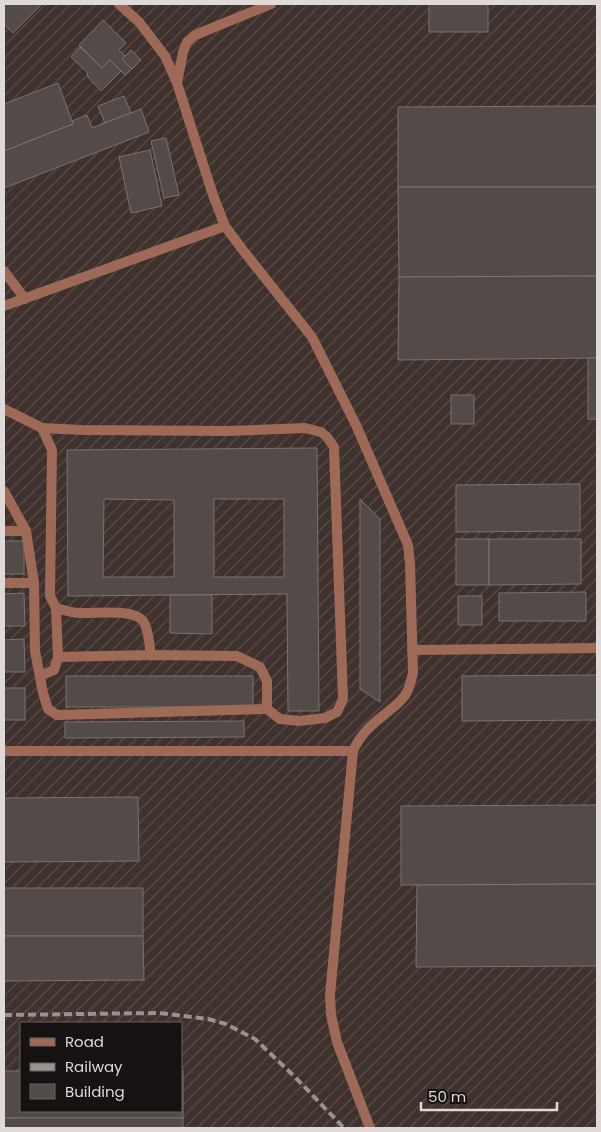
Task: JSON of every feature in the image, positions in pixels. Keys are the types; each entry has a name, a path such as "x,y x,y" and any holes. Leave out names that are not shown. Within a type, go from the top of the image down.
{"street":[{"path":"119,4 139,22 165,56 177,83 213,195 225,226 312,337 356,425 408,545 412,650 410,685 398,704 366,730 358,739 353,751 330,995 331,1015 337,1042 370,1128"},
{"path":"177,83 183,52 188,42 195,35 270,4"},
{"path":"4,306 225,226"},
{"path":"4,271 25,299"},
{"path":"4,409 42,428 229,431 305,428 321,432 327,436 334,447 343,699 337,712 325,718 299,721 280,719 267,709 57,715 48,709 35,651 34,583 26,531 4,491"},
{"path":"40,676 54,670 58,657 56,608 50,596 52,450 42,428"},
{"path":"4,532 26,531"},
{"path":"4,583 34,583"},
{"path":"56,608 78,613 97,612 136,616 143,622 146,628 151,655"},
{"path":"412,650 597,648"},
{"path":"58,657 237,656 260,667 267,681 267,709"},
{"path":"4,751 353,751"}],"shaded area":[{"path":"4,4 597,4 597,1128 4,1128"}],"building":[{"path":"4,4 42,4 13,33 4,24"},
{"path":"429,4 488,4 488,32 429,32"},
{"path":"103,20 126,43 119,50 125,56 122,59 132,69 125,75 110,60 102,68 79,45"},
{"path":"80,47 102,68 110,60 121,71 101,91 88,77 87,72 71,57"},
{"path":"131,50 141,60 132,69 122,59"},
{"path":"58,83 73,124 4,151 4,104"},
{"path":"124,96 131,113 105,123 98,106"},
{"path":"597,106 597,187 398,187 398,107"},
{"path":"141,109 149,132 4,188 4,151 73,124 72,121 87,115 92,128"},
{"path":"166,138 179,195 164,198 151,141"},
{"path":"150,150 162,206 131,213 119,157"},
{"path":"398,187 597,187 597,276 399,277"},
{"path":"597,276 597,358 398,360 399,277"},
{"path":"588,358 597,358 597,419 588,419"},
{"path":"451,395 474,395 474,424 451,424"},
{"path":"317,448 319,711 288,711 287,594 68,596 67,450","holes":["104,499 174,500 174,577 103,577","214,499 284,499 284,577 214,577"]},
{"path":"580,484 580,531 456,532 456,485"},
{"path":"360,499 380,519 380,702 360,689"},
{"path":"456,539 489,539 489,585 456,585"},
{"path":"489,539 581,539 581,584 489,585"},
{"path":"4,541 24,541 24,574 4,574"},
{"path":"586,592 586,621 499,621 499,593"},
{"path":"24,593 25,626 4,626 4,594"},
{"path":"170,595 212,595 212,634 170,633"},
{"path":"458,596 482,596 482,625 458,625"},
{"path":"24,639 25,672 4,672 4,640"},
{"path":"597,675 597,720 462,721 462,676"},
{"path":"66,676 253,676 253,707 66,707"},
{"path":"4,688 25,688 25,720 4,720"},
{"path":"244,721 244,737 65,738 65,722"},
{"path":"138,797 139,861 4,862 4,798"},
{"path":"597,805 597,884 401,885 401,806"},
{"path":"597,884 597,966 416,967 417,885"},
{"path":"4,888 143,888 143,936 4,936"},
{"path":"4,936 143,936 144,980 4,981"},
{"path":"183,1070 183,1118 4,1118 4,1071 20,1071 20,1112 182,1112"},
{"path":"4,1118 183,1118 183,1128 4,1128"}],"railway":[{"path":"4,1015 159,1013 208,1019 226,1024 255,1039 344,1128"}]}
